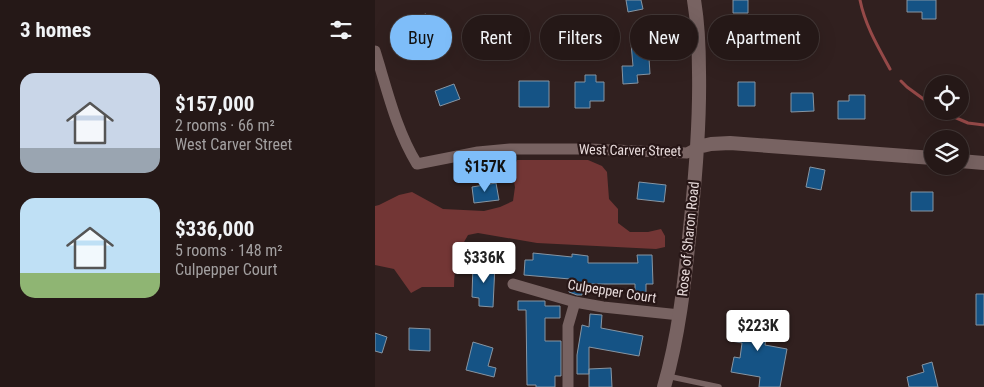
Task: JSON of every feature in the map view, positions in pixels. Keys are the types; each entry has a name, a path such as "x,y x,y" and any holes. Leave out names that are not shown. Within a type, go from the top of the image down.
{"street":[{"name":"Rose of Sharon Road","path":"665,382 674,347 685,279 698,147 700,100 699,46 694,0"},
{"name":"West Carver Street","path":"375,51 402,134 408,150 417,164 495,150 589,149 687,153 698,147 730,143 924,157"},
{"path":"969,162 984,163"},
{"name":"Culpepper Court","path":"513,284 575,302 679,315"},
{"path":"568,387 569,326 575,302"}],"lane":[{"path":"665,382 719,387"}],"shaded area":[{"path":"517,160 588,160 602,166 607,172 609,199 618,209 618,223 630,232 648,232 661,229 665,236 665,247 656,249 537,243 478,233 468,235 459,253 454,287 422,287 411,293 394,269 375,265 375,206 399,195 412,192 443,209 484,211 500,207 513,201 515,187 512,171"}],"building":[{"path":"626,0 641,0 643,9 628,12"},
{"path":"733,0 748,0 748,13 733,13"},
{"path":"907,0 936,0 936,19 922,19 922,12 907,12"},
{"path":"632,60 649,60 650,74 637,75 638,83 623,84 622,66 633,66"},
{"path":"585,75 596,75 596,82 604,82 604,101 590,101 590,108 575,108 575,82 585,82"},
{"path":"519,81 549,81 549,107 519,107"},
{"path":"738,82 755,82 755,106 738,106"},
{"path":"454,84 460,99 440,106 435,91"},
{"path":"791,93 813,93 814,111 791,112"},
{"path":"849,95 865,95 865,119 838,119 838,101 849,101"},
{"path":"810,167 825,170 821,190 806,187"},
{"path":"639,182 666,185 664,202 637,199"},
{"path":"496,183 499,200 474,203 472,187"},
{"path":"911,192 933,192 933,211 911,211"},
{"path":"533,253 572,257 572,254 588,256 588,263 638,263 637,255 652,255 653,284 646,284 646,298 635,298 635,284 583,284 582,295 577,295 569,292 570,279 524,275 525,260 533,260"},
{"path":"473,263 495,264 493,307 479,306 479,298 472,297"},
{"path":"976,294 984,294 984,325 976,325"},
{"path":"518,301 545,301 545,306 560,306 560,318 545,318 545,341 561,341 561,376 555,376 555,387 527,385 526,310 518,310"},
{"path":"590,314 602,315 601,328 643,336 639,356 589,347 589,374 577,374 577,355 582,325 589,327"},
{"path":"736,315 769,321 765,345 787,349 780,387 759,387 760,377 731,372 734,357 740,358 742,343 731,341"},
{"path":"409,328 430,329 430,351 409,350"},
{"path":"375,333 387,337 382,353 375,351"},
{"path":"473,342 493,348 488,366 496,368 494,377 466,370"},
{"path":"932,362 938,387 909,387 907,377 924,372 922,365"},
{"path":"611,368 612,387 589,387 589,369"}],"waterway":[{"path":"860,0 869,27 890,69"},
{"path":"901,81 924,99"},
{"path":"961,120 984,125"}]}
